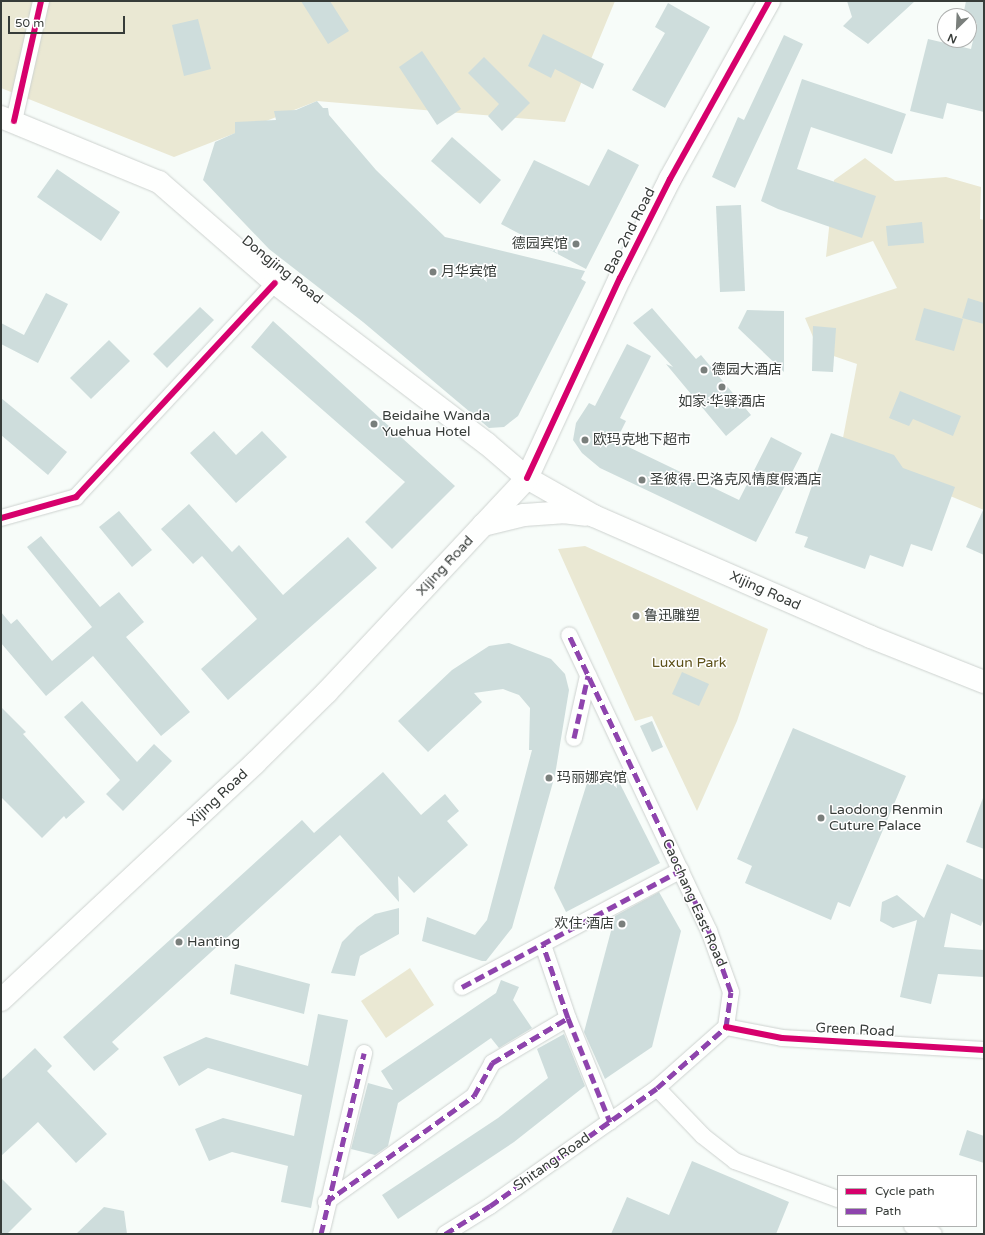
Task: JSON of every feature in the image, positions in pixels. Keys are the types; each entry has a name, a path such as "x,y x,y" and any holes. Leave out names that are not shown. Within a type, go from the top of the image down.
{"main road":[{"name":"Bao 2nd Road","path":"527,478 620,278 666,186 770,1"},
{"name":"Dongjing Road","path":"8,119 159,182 275,283 486,443 527,478"},
{"name":"Xijing Road","path":"1,1000 255,763 327,692 527,478 594,516 871,637 984,682"},
{"path":"483,525 524,515 563,512 594,516"}],"street":[{"path":"8,119 40,1"},
{"path":"1,518 76,497 275,283"},
{"name":"Caochang East Road","path":"569,635 709,931 731,992 726,1027"},
{"path":"574,738 588,676"},
{"path":"462,987 528,951 544,945 681,870"},
{"path":"544,945 568,1018 610,1122"},
{"path":"326,1202 474,1096 492,1063 568,1018"},
{"path":"726,1027 658,1088 703,1136 735,1161 837,1199"},
{"name":"Green Road","path":"726,1027 782,1038 984,1050"},
{"path":"321,1234 326,1202 364,1053"},
{"name":"Shitang Road","path":"445,1234 490,1206 658,1088"},
{"path":"915,1227 934,1234"}],"green space":[{"path":"1,1 615,1 565,122 317,101 174,157 1,88"},
{"path":"865,158 895,181 946,177 981,187 980,219 984,220 984,510 909,479 842,443 857,364 819,351 805,318 897,288 873,241 826,257 834,180"},
{"name":"Luxun Park","path":"585,546 768,629 737,721 697,811 652,716 635,721 558,549"},
{"path":"410,968 434,1005 386,1038 361,1001"}],"building":[{"path":"301,1 330,1 349,31 328,44"},
{"path":"847,1 915,1 868,44 843,26 852,17"},
{"path":"966,1 984,1 984,112 947,103 943,119 910,111 928,39 937,41 937,48 977,48 977,8 965,8"},
{"path":"668,3 710,27 665,108 632,90 665,33 655,27"},
{"path":"198,19 211,69 184,76 172,25"},
{"path":"543,34 604,64 593,89 555,69 551,78 528,66"},
{"path":"784,35 803,44 735,188 712,177 738,117 744,120"},
{"path":"422,51 461,109 437,125 399,67"},
{"path":"484,57 530,103 502,131 488,116 499,104 468,73"},
{"path":"802,79 906,114 892,154 811,127 797,169 876,196 862,238 778,209 761,201"},
{"name":"月华宾馆","path":"317,101 323,108 328,108 329,115 376,170 445,237 585,271 581,279 586,282 518,416 504,427 489,428 363,322 269,249 203,180 215,142 235,133 235,122 276,120 274,111 296,110"},
{"path":"452,137 501,180 480,204 431,161"},
{"path":"608,149 639,165 586,269 501,224 534,160 589,186"},
{"path":"57,169 120,212 101,241 37,197"},
{"path":"741,205 745,291 720,292 716,206"},
{"path":"922,222 924,243 888,246 886,226"},
{"path":"46,293 68,304 38,363 1,344 1,323 24,335"},
{"path":"968,298 984,303 984,324 962,318"},
{"path":"200,307 214,320 167,368 153,354"},
{"path":"652,308 696,359 701,355 751,415 726,436 666,364 673,367 633,323"},
{"path":"924,308 963,319 954,351 915,340"},
{"path":"747,310 784,311 784,372 738,328"},
{"path":"273,321 455,486 392,549 365,522 405,482 251,347"},
{"path":"813,326 836,328 833,372 812,371"},
{"path":"109,340 130,361 91,399 70,378"},
{"path":"627,344 651,356 620,418 626,421 616,441 739,500 771,437 802,453 756,542 600,468 582,453 573,440 576,423 589,403 595,406"},
{"path":"900,391 961,416 953,436 913,419 909,426 889,418"},
{"path":"1,398 67,452 48,475 1,435"},
{"path":"214,431 236,455 262,431 287,457 236,503 190,453"},
{"path":"831,433 894,455 903,468 955,487 932,551 911,544 903,567 870,555 865,569 804,547 808,537 795,533"},
{"path":"189,504 232,552 239,545 283,595 348,537 377,568 228,700 201,669 257,619 202,556 193,564 161,529"},
{"path":"984,508 984,555 966,547"},
{"path":"119,511 152,550 132,567 99,527"},
{"path":"41,536 100,607 119,592 144,622 126,637 190,712 161,736 93,656 46,696 1,643 1,612 11,624 17,619 52,661 92,627 27,547"},
{"path":"509,643 551,659 565,674 569,690 555,775 512,928 486,961 482,961 422,941 427,917 475,935 487,920 532,750 529,750 530,708 519,695 503,689 474,693 482,702 428,752 398,721 452,670 489,646"},
{"path":"682,672 709,684 699,706 672,694"},
{"path":"82,701 137,762 154,744 172,761 123,811 106,794 120,780 64,717"},
{"path":"1,707 26,732 23,734 85,802 66,819 64,816 42,838 1,797"},
{"path":"652,721 663,747 652,752 640,726"},
{"name":"Laodong Renmin Cuture Palace","path":"793,728 906,776 850,907 838,902 831,920 745,883 752,866 737,859"},
{"path":"383,772 421,815 445,794 459,811 447,821 468,845 414,893 398,876 399,902 340,835 112,1042 119,1049 94,1071 63,1037 302,820 314,833"},
{"path":"614,772 660,863 566,912 554,888 587,783"},
{"path":"984,798 984,849 966,842"},
{"path":"947,864 984,880 984,918 981,926 951,913 944,947 984,950 984,977 938,974 931,1004 900,997 917,920 893,928 880,921 882,902 897,895 924,918"},
{"path":"659,892 681,931 652,1047 605,1079 584,1032 615,916"},
{"path":"399,908 399,934 360,956 355,976 331,973 342,942 357,927 375,914"},
{"path":"235,964 310,984 304,1014 230,994"},
{"path":"501,980 519,987 513,1000 532,1028 499,1048 491,1038 398,1103 388,1146 375,1155 351,1149 368,1083 393,1090 381,1071 496,993"},
{"path":"318,1014 348,1020 311,1208 281,1202 288,1166 232,1152 209,1161 195,1129 223,1118 294,1136 302,1095 208,1068 179,1086 163,1057 206,1037 308,1066"},
{"path":"564,1034 585,1086 514,1142 398,1219 382,1195 498,1118 548,1078 537,1049"},
{"path":"35,1048 52,1066 47,1071 107,1134 76,1163 38,1122 1,1156 1,1080"},
{"path":"967,1130 984,1136 984,1163 959,1155"},
{"path":"692,1161 789,1202 776,1234 611,1234 627,1197 669,1215"},
{"path":"1,1178 32,1209 7,1234 1,1234"},
{"path":"104,1207 124,1211 127,1234 76,1234"}],"marked path":[{"path":"445,1234 490,1206 657,1088 726,1027 731,992 709,931 569,635"},
{"path":"574,738 588,676"},
{"path":"462,987 681,870"},
{"path":"326,1202 474,1096 492,1063 568,1018 543,945"},
{"path":"568,1018 610,1122"},
{"path":"321,1234 364,1053"}],"cycle path":[{"path":"14,121 41,1"},
{"path":"527,478 620,278 670,179 769,1"},
{"path":"1,518 76,497 275,283"},
{"path":"726,1027 782,1038 984,1050"}],"place":[{"name":"德园宾馆","path":"576,244"},
{"name":"月华宾馆","path":"433,272"},
{"name":"德园大酒店","path":"704,370"},
{"name":"如家·华驿酒店","path":"722,387"},
{"name":"Beidaihe Wanda Yuehua Hotel","path":"374,424"},
{"name":"欧玛克地下超市","path":"585,440"},
{"name":"圣彼得·巴洛克风情度假酒店","path":"642,480"},
{"name":"鲁迅雕塑","path":"636,616"},
{"name":"玛丽娜宾馆","path":"549,778"},
{"name":"Laodong Renmin Cuture Palace","path":"821,818"},
{"name":"欢住·酒店","path":"622,924"},
{"name":"Hanting","path":"179,942"}]}
